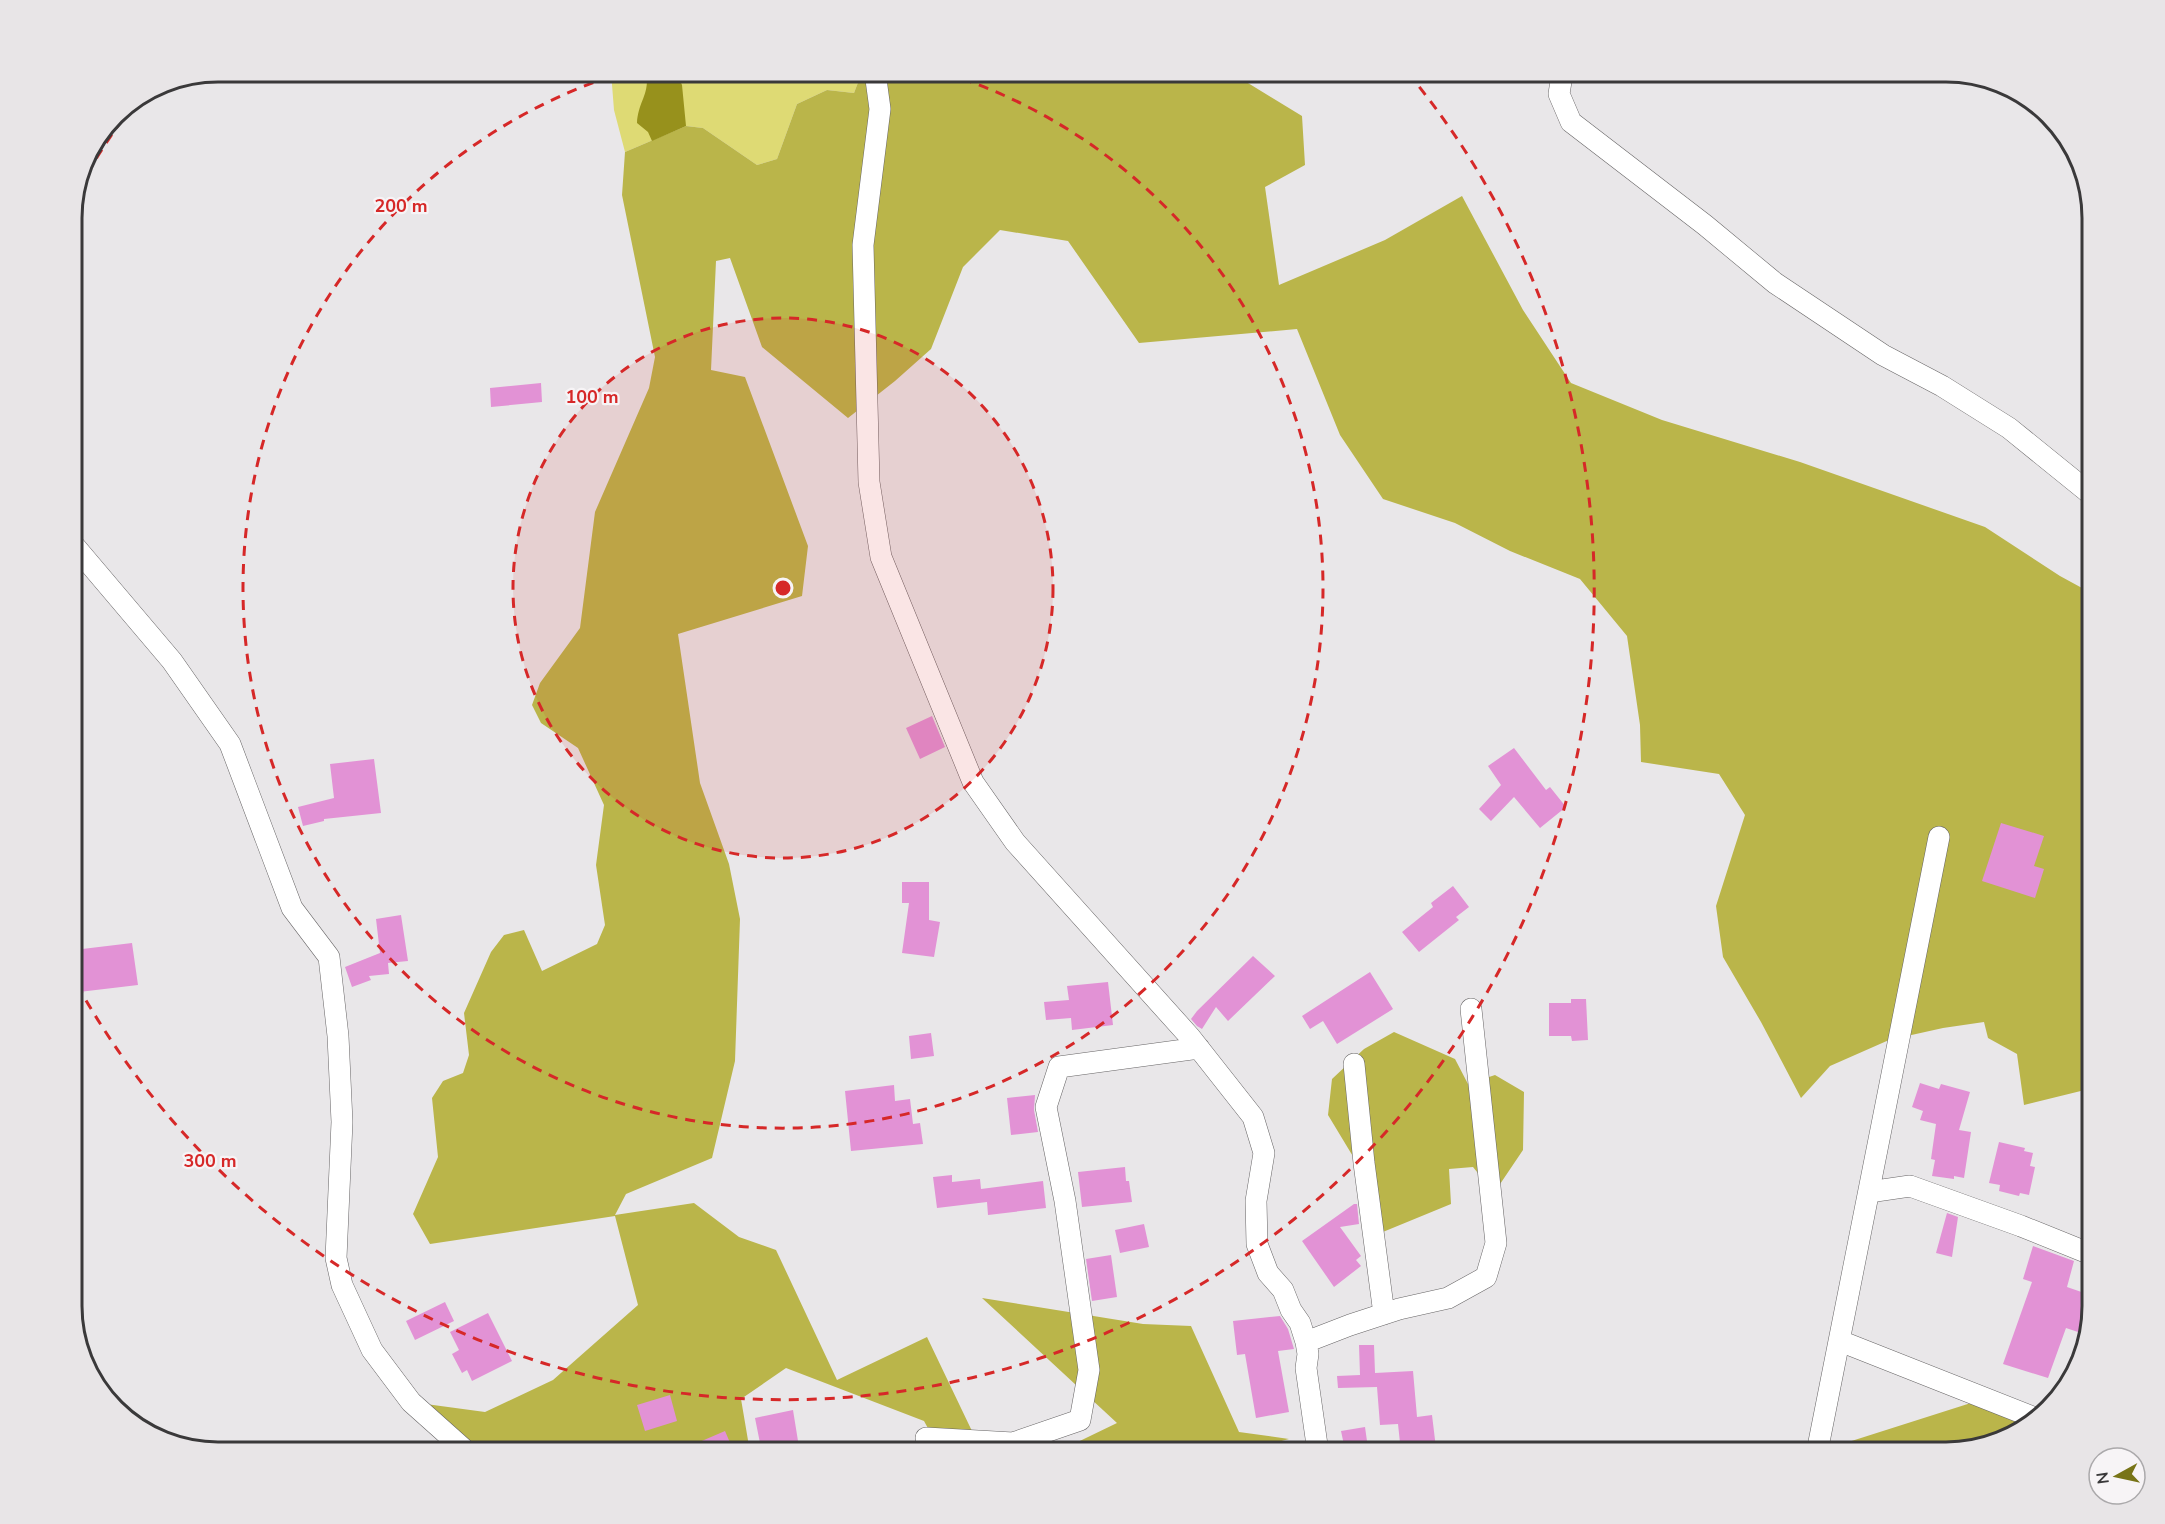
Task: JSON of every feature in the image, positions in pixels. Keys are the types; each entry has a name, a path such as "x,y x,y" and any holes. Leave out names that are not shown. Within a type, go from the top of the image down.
{"street":[{"path":"876,83 880,109 863,245 868,482 882,557 974,782 1015,842 1199,1048 1253,1117 1264,1153 1256,1201 1257,1244 1268,1273 1282,1290 1300,1323 1306,1342 1308,1354 1306,1368 1317,1442"},
{"path":"1561,83 1559,94 1571,122 1705,225 1775,283 1883,355 1942,386 2009,428 2082,487"},
{"path":"83,556 172,661 230,744 292,908 329,957 338,1036 342,1122 336,1258 342,1286 372,1350 404,1394 456,1442"},
{"path":"1819,1442 1939,837"},
{"path":"1306,1342 1384,1314 1449,1298 1486,1277 1497,1243 1471,1009"},
{"path":"1016,1442 1080,1419 1089,1370 1065,1201 1046,1107 1059,1067 1199,1048"},
{"path":"1354,1064 1364,1163 1384,1314"},
{"path":"1869,1192 1910,1186 2082,1251"},
{"path":"1840,1341 2027,1415"},
{"path":"926,1438 996,1442"}],"shaded area":[{"path":"612,83 858,83 854,93 827,90 797,104 777,159 757,165 703,128 686,126 625,152 614,110"},
{"path":"647,83 681,83 686,126 652,141 648,132 637,123"},
{"path":"858,83 1248,83 1302,116 1305,165 1265,187 1279,285 1385,240 1462,196 1523,310 1571,383 1662,420 1800,462 1985,527 2082,588 2082,1091 2024,1105 2017,1054 1988,1038 1984,1022 1889,1040 1830,1066 1801,1098 1723,957 1716,906 1745,815 1719,774 1641,762 1640,725 1627,636 1580,579 1510,551 1455,523 1383,499 1340,435 1297,329 1139,343 1068,241 1000,230 963,267 931,349 848,418 762,347 730,258 716,261 711,370 745,377 808,546 802,596 678,634 700,783 729,864 740,919 735,1061 712,1158 626,1194 615,1215 694,1203 739,1237 776,1250 837,1380 927,1337 977,1442 936,1442 924,1421 786,1368 741,1399 748,1442 456,1442 411,1402 485,1412 553,1380 638,1305 615,1216 430,1244 413,1214 438,1157 432,1098 443,1081 463,1073 469,1055 464,1013 491,952 504,935 524,930 542,971 597,944 605,925 596,865 604,805 578,748 541,723 532,705 540,683 580,628 595,512 649,388 655,357 622,195 625,152 686,126 703,128 757,165 777,159 797,104 827,90 854,93"},
{"path":"1394,1032 1455,1059 1468,1084 1495,1075 1524,1092 1523,1150 1494,1193 1473,1167 1449,1169 1451,1204 1378,1234 1363,1173 1328,1115 1332,1079 1364,1049"},
{"path":"982,1298 1143,1324 1191,1326 1239,1432 1289,1439 1278,1442 1078,1442 1117,1423"},
{"path":"1974,1402 2023,1417 1999,1431 1964,1440 1848,1442"}],"building":[{"path":"541,383 542,402 491,407 490,388"},
{"path":"932,716 945,747 920,759 906,728"},
{"path":"1514,748 1546,790 1550,787 1566,807 1540,828 1514,797 1491,821 1479,809 1501,785 1488,766"},
{"path":"374,759 381,813 324,819 324,821 303,826 298,807 334,798 330,764"},
{"path":"2001,823 2044,836 2034,866 2044,869 2035,898 1982,881"},
{"path":"902,882 929,882 929,920 940,922 934,957 902,953 909,903 902,903"},
{"path":"1453,886 1469,907 1456,917 1459,920 1419,952 1402,932 1433,907 1431,903"},
{"path":"401,915 408,961 388,963 389,974 369,976 371,980 352,987 345,967 380,953 376,919"},
{"path":"132,943 138,985 83,992 83,949"},
{"path":"1253,956 1275,976 1228,1021 1216,1007 1202,1029 1197,1026 1191,1019 1197,1011"},
{"path":"1370,972 1393,1009 1337,1044 1323,1021 1310,1029 1302,1016"},
{"path":"1108,982 1113,1025 1072,1030 1071,1018 1046,1020 1044,1002 1069,1000 1067,986"},
{"path":"1571,999 1586,999 1588,1040 1572,1041 1571,1036 1549,1036 1549,1003 1571,1003"},
{"path":"931,1033 934,1056 911,1059 909,1036"},
{"path":"1920,1083 1939,1089 1941,1084 1970,1092 1959,1130 1971,1132 1964,1178 1932,1176 1935,1160 1931,1159 1936,1124 1920,1120 1923,1111 1912,1107"},
{"path":"894,1085 895,1101 910,1099 913,1124 920,1123 923,1144 851,1151 845,1091"},
{"path":"1035,1095 1034,1110 1038,1132 1011,1135 1007,1098"},
{"path":"1999,1142 2025,1148 2024,1151 2033,1153 2030,1166 2035,1167 2029,1195 2020,1193 2019,1196 1999,1191 2000,1185 1989,1183"},
{"path":"1125,1167 1132,1202 1082,1207 1078,1172"},
{"path":"952,1175 952,1182 980,1179 981,1189 1043,1181 1046,1208 988,1215 987,1202 937,1208 933,1177"},
{"path":"1357,1204 1359,1224 1340,1227 1361,1256 1356,1260 1361,1266 1334,1287 1302,1241"},
{"path":"1947,1213 1958,1217 1952,1257 1936,1253"},
{"path":"1144,1224 1149,1247 1120,1253 1115,1230"},
{"path":"2033,1246 2074,1261 2067,1287 2082,1292 2080,1332 2066,1328 2048,1378 2003,1364 2032,1282 2023,1279"},
{"path":"1111,1255 1117,1297 1092,1301 1086,1259"},
{"path":"445,1302 454,1321 415,1340 406,1321"},
{"path":"488,1313 512,1361 472,1381 467,1370 462,1373 452,1354 459,1350 450,1332"},
{"path":"1280,1316 1288,1329 1294,1349 1278,1351 1289,1412 1256,1418 1245,1354 1237,1355 1233,1321"},
{"path":"1359,1345 1374,1345 1375,1373 1413,1371 1417,1417 1432,1415 1435,1442 1400,1442 1398,1424 1380,1425 1377,1387 1338,1388 1337,1376 1360,1375"},
{"path":"670,1395 677,1421 645,1431 637,1405"},
{"path":"793,1410 798,1441 760,1442 755,1418"},
{"path":"1365,1427 1367,1441 1343,1442 1341,1431"},
{"path":"725,1431 730,1442 699,1442"}]}
